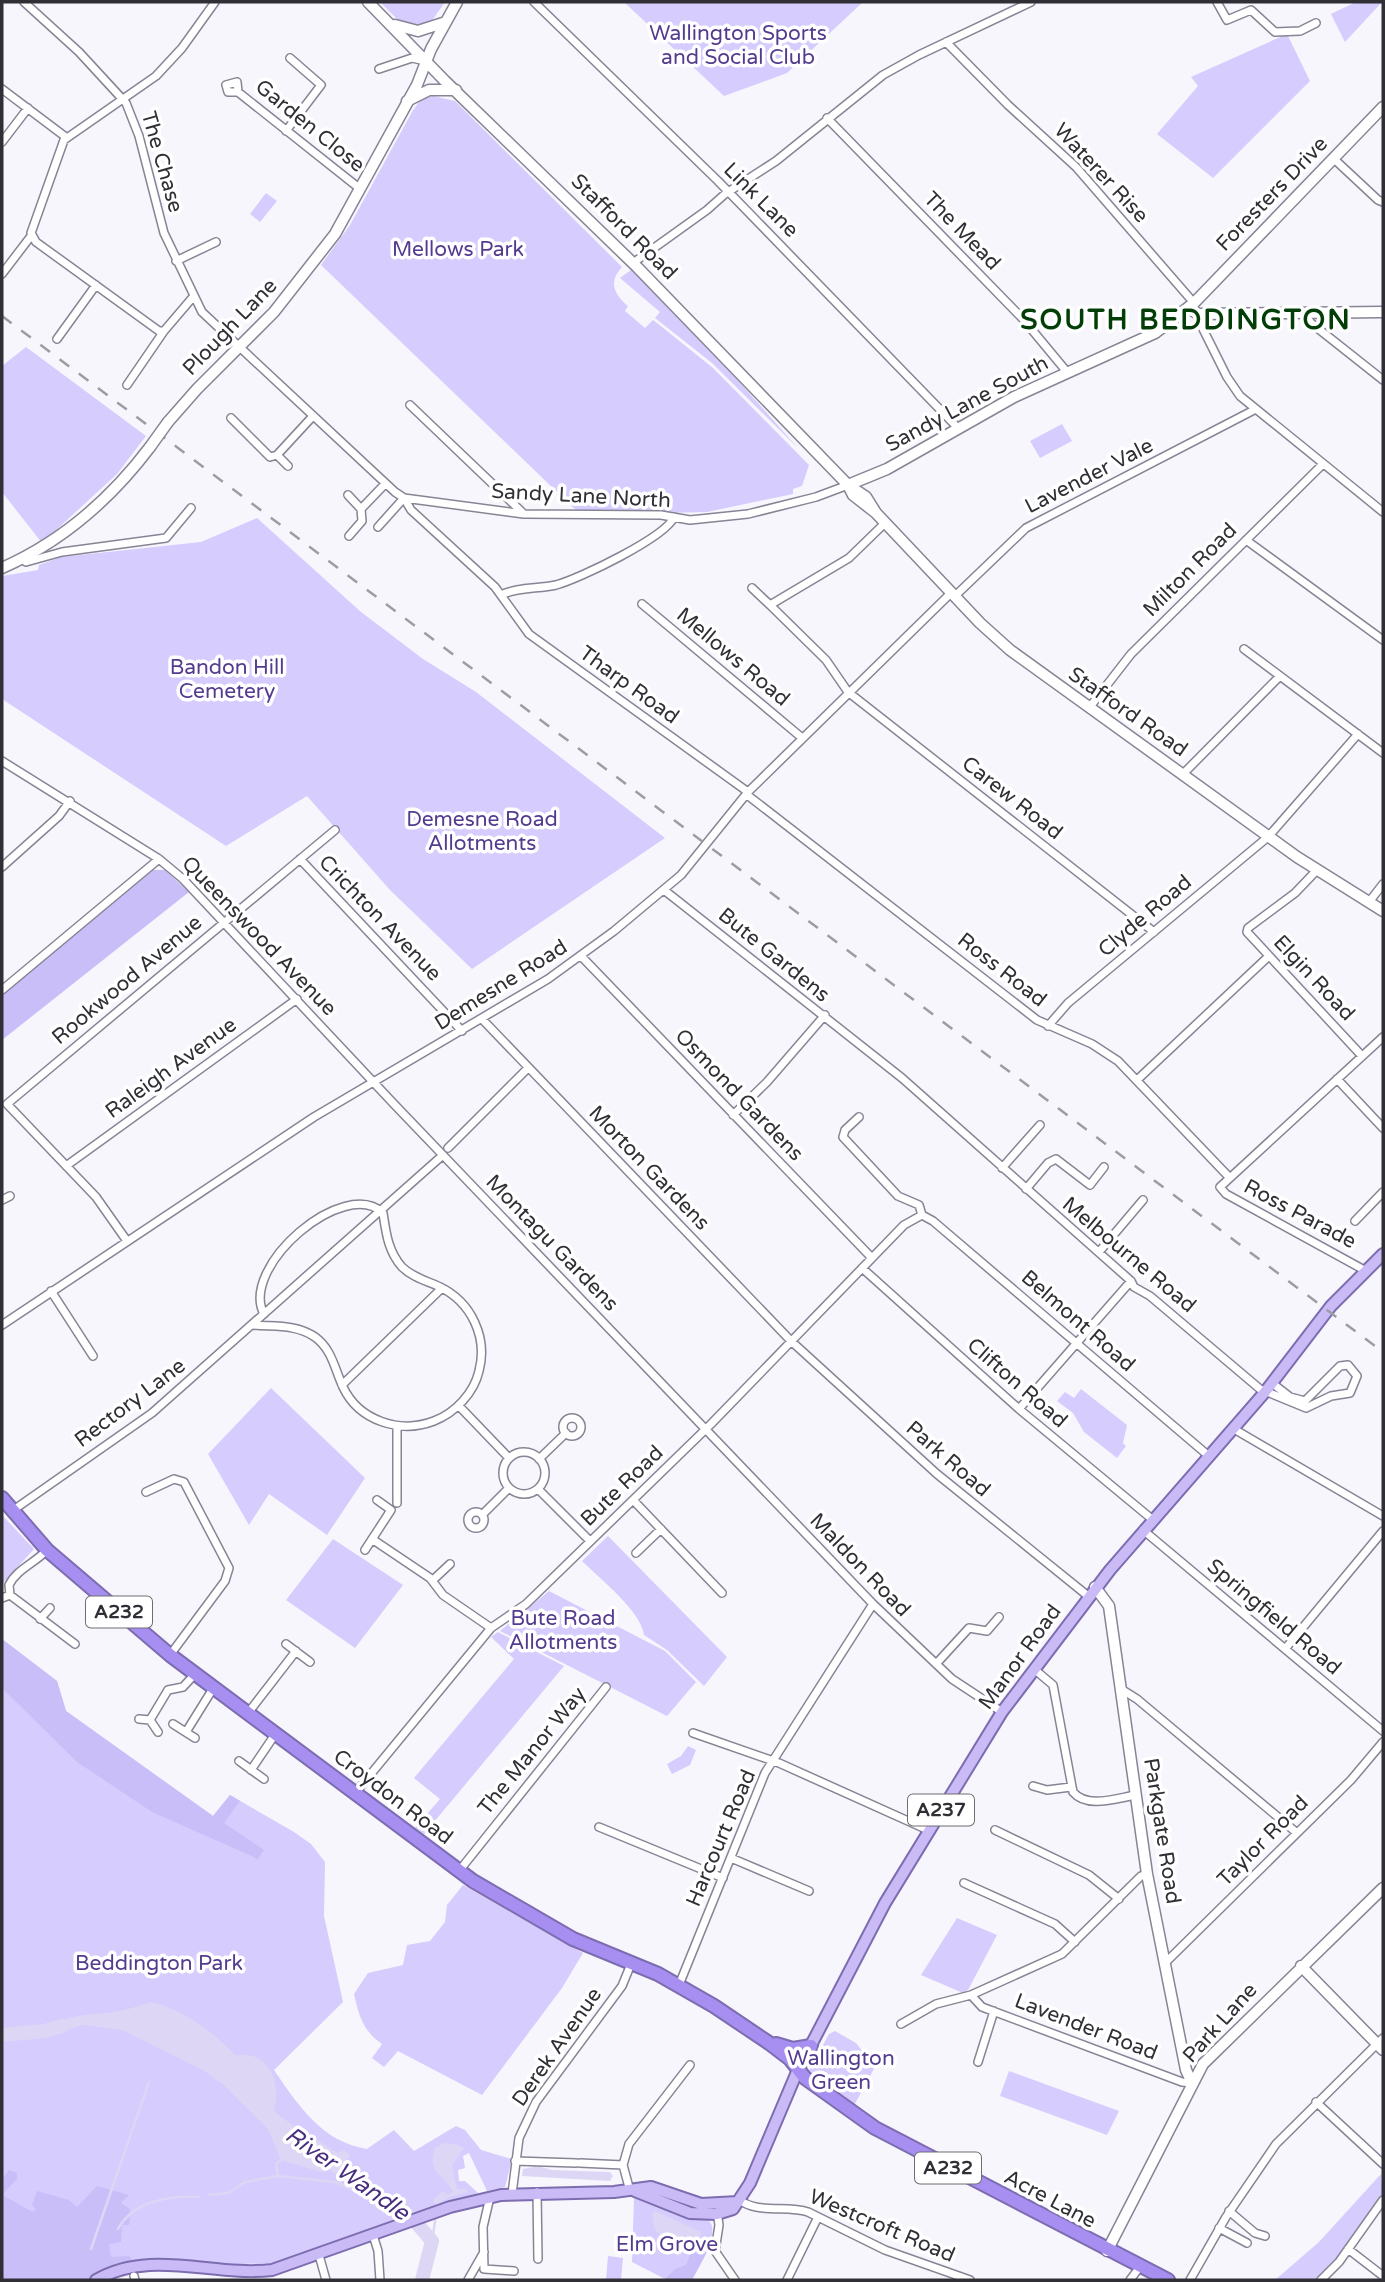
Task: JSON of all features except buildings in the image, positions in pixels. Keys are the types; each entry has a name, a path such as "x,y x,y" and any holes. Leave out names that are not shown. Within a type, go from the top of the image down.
{"highway":[{"name":"Croydon Road","path":"2,1498 47,1550 170,1655 458,1871 546,1926 679,1985 769,2043 790,2059 797,2072"},
{"path":"769,2043 793,2049 811,2046"},
{"name":"Acre Lane","path":"797,2072 876,2128 1107,2251"},
{"name":"A232","path":"1107,2251 1165,2280"}],"main road":[{"name":"Stafford Road","path":"368,2 425,61 634,263 848,485 865,508 876,513"},
{"name":"Plough Lane","path":"2,568 44,548 78,523 116,489 197,389 241,348 283,302 325,248 417,85 425,61 457,2"},
{"path":"383,16 398,27 414,31 446,22"},
{"path":"407,101 429,90 456,90"},
{"name":"Foresters Drive","path":"1194,308 1383,107"},
{"path":"1194,308 1304,313 1383,312"},
{"name":"Sandy Lane South","path":"848,485 877,474 1014,397 1155,333 1194,308"},
{"path":"866,497 866,486 877,474"},
{"name":"Stafford Road","path":"848,485 866,497 876,513 1010,650 1268,836 1383,911"},
{"name":"A237","path":"1366,1271 1383,1254"},
{"name":"Manor Road","path":"797,2072 885,1903 1002,1712 1092,1592 1143,1530 1269,1388 1331,1306 1366,1271"},
{"name":"Parkgate Road","path":"1092,1592 1108,1603 1147,1874 1186,2070 1192,2083"},
{"name":"Park Lane","path":"1107,2251 1192,2083 1213,2052 1383,1888"},
{"path":"1301,1966 1381,2044"},
{"name":"A237","path":"739,2201 750,2183 797,2072"},
{"path":"96,2280 118,2270 157,2264 260,2276 434,2212 512,2194 632,2191 651,2187 717,2209 730,2211 739,2201"}],"street":[{"name":"The Chase","path":"24,2 79,52 124,100 139,136 155,208 176,261 206,317 241,348"},
{"path":"2,274 31,236 66,138 124,100 170,62 215,2"},
{"name":"Link Lane","path":"534,2 730,193 958,428"},
{"path":"634,263 895,68 1031,2"},
{"path":"1217,2 1227,20 1251,10 1260,15 1269,30 1278,33 1300,31 1316,23"},
{"name":"Waterer Rise","path":"946,42 1008,105 1076,167 1194,308 1227,377 1254,410 1383,512"},
{"path":"286,131 321,85 290,58"},
{"path":"379,69 412,58 425,61"},
{"path":"2,89 66,138"},
{"name":"Garden Close","path":"238,92 359,188"},
{"path":"2,142 28,108"},
{"name":"The Mead","path":"827,118 1023,319 1067,372"},
{"path":"1333,158 1383,202"},
{"path":"31,236 157,330 164,331"},
{"path":"176,261 216,242"},
{"path":"57,339 96,285"},
{"path":"127,385 164,331 193,297"},
{"path":"1304,313 1311,323 1383,380"},
{"name":"Sandy Lane North","path":"241,348 385,484 404,498 523,514 684,519 732,517 801,501 848,485"},
{"path":"410,405 523,514"},
{"name":"Lavender Vale","path":"953,594 1026,528 1254,410"},
{"path":"277,456 313,416"},
{"path":"231,418 266,456 277,456 288,466"},
{"name":"Milton Road","path":"1089,708 1131,654 1323,464"},
{"path":"349,536 362,521 362,509 385,484"},
{"path":"348,495 362,509"},
{"path":"378,527 404,498"},
{"name":"Tharp Road","path":"404,498 411,510 501,595 517,621 529,634 747,793"},
{"path":"22,559 26,562 61,552 166,538 191,508"},
{"path":"501,595 559,584 592,571 666,528 674,517"},
{"path":"770,605 849,558 886,523"},
{"path":"1246,540 1383,640"},
{"name":"Carew Road","path":"752,588 826,660 848,692 1154,932"},
{"name":"Demesne Road","path":"3,1321 373,1082 482,1019 581,956 664,890 687,868 747,793 801,737 953,594"},
{"name":"Mellows Road","path":"642,604 801,737"},
{"path":"1244,649 1383,753"},
{"path":"1183,774 1280,676"},
{"name":"Clyde Road","path":"1048,1026 1058,1011 1268,836 1358,734"},
{"name":"Queenswood Avenue","path":"2,761 159,859 225,921 373,1082"},
{"name":"Ross Road","path":"747,793 1048,1026 1095,1046 1118,1061 1228,1177"},
{"path":"2,867 59,816 70,802"},
{"name":"Rookwood Avenue","path":"4,1104 335,830"},
{"path":"2,990 159,859"},
{"name":"Crichton Avenue","path":"300,859 462,1031"},
{"name":"Elgin Road","path":"1317,870 1295,893 1248,928 1247,932 1362,1056"},
{"path":"1369,902 1383,884"},
{"name":"Bute Gardens","path":"664,890 825,1015 767,1082 733,1115"},
{"name":"Osmond Gardens","path":"581,956 871,1257"},
{"path":"1137,1080 1269,956"},
{"name":"Raleigh Avenue","path":"66,1166 297,999"},
{"name":"Melbourne Road","path":"825,1015 902,1078 1131,1281 1134,1287 1269,1388"},
{"name":"Morton Gardens","path":"482,1019 791,1341"},
{"path":"1228,1177 1383,1037"},
{"name":"Rectory Lane","path":"11,1511 146,1418 446,1152 528,1068"},
{"path":"1337,1079 1383,1128"},
{"name":"Montagu Gardens","path":"373,1082 446,1152 706,1428"},
{"path":"4,1104 96,1197 127,1241"},
{"name":"Belmont Road","path":"859,1117 845,1130 843,1137 898,1196 919,1205 922,1215 933,1221 1210,1457"},
{"path":"1002,1168 1040,1125"},
{"path":"1026,1189 1048,1163 1058,1157 1090,1185 1104,1167"},
{"name":"Ross Parade","path":"1228,1177 1220,1187 1226,1194 1366,1271"},
{"path":"1354,1221 1383,1192"},
{"path":"2,1200 10,1196"},
{"path":"1098,1252 1143,1200"},
{"path":"253,1325 295,1328 315,1337 330,1356 349,1398 367,1415 397,1426 431,1422 459,1406 477,1377 481,1347 477,1328 466,1307 442,1288 403,1268 389,1245 381,1211 372,1206 344,1208 321,1217 296,1234 282,1249 266,1279 260,1299 264,1314"},
{"name":"Bute Road","path":"356,1792 491,1628 516,1613 706,1428 871,1257 908,1221 922,1215"},
{"name":"Clifton Road","path":"862,1268 1019,1409 1153,1520"},
{"path":"1019,1409 1131,1281"},
{"path":"342,1385 442,1288"},
{"path":"51,1292 93,1356"},
{"name":"Park Road","path":"791,1341 937,1474 1092,1592"},
{"path":"1348,1365 1357,1376 1350,1393 1331,1396 1310,1407 1269,1388 1305,1401 1340,1366 1348,1365"},
{"path":"459,1406 509,1458"},
{"path":"397,1426 397,1503"},
{"name":"Maldon Road","path":"706,1428 873,1604 960,1685 1002,1712"},
{"path":"1234,1429 1383,1516"},
{"path":"539,1458 566,1433"},
{"path":"521,1452 539,1458 545,1474 538,1489 524,1494 509,1488 503,1473 509,1458 521,1452"},
{"path":"146,1492 174,1479 181,1480 228,1563 225,1581 170,1655"},
{"path":"482,1515 509,1488"},
{"path":"538,1489 590,1541"},
{"path":"365,1550 391,1510 377,1500"},
{"path":"633,1500 722,1593"},
{"path":"636,1553 661,1529"},
{"name":"Springfield Road","path":"1143,1530 1383,1731"},
{"path":"1285,1649 1383,1531"},
{"path":"372,1539 433,1580 443,1595 491,1628"},
{"path":"47,1550 14,1576 9,1585 10,1595 75,1644"},
{"path":"433,1580 450,1564"},
{"path":"2,1598 10,1595"},
{"name":"Harcourt Road","path":"679,1985 762,1779 873,1604"},
{"path":"40,1619 50,1608"},
{"path":"936,1664 966,1631 976,1628 987,1631 999,1618"},
{"path":"286,1644 310,1662"},
{"path":"248,1713 296,1651"},
{"path":"1034,1669 1053,1685 1071,1787 1077,1797 1091,1802 1136,1795"},
{"path":"150,1720 168,1690 183,1688 195,1674"},
{"name":"The Manor Way","path":"458,1871 606,1686"},
{"path":"186,1732 214,1687"},
{"path":"1121,1689 1137,1699 1297,1833"},
{"path":"139,1719 150,1720"},
{"path":"150,1720 158,1732"},
{"path":"173,1724 195,1738"},
{"path":"251,1770 276,1733"},
{"path":"693,1733 774,1761 928,1830"},
{"name":"Taylor Road","path":"1165,1963 1351,1780 1383,1742"},
{"path":"239,1761 264,1779"},
{"path":"1033,1786 1047,1790 1071,1787"},
{"path":"599,1827 723,1878"},
{"path":"995,1830 1089,1875 1119,1899"},
{"path":"731,1858 809,1891"},
{"path":"901,2024 936,2004 971,1995 1055,1958 1075,1942 1140,1877 1147,1874"},
{"path":"964,1883 1055,1924 1075,1942"},
{"name":"Derek Avenue","path":"512,2194 523,2126 536,2102 622,1986 631,1964"},
{"name":"Lavender Road","path":"971,1995 982,2007 1182,2082 1192,2083"},
{"path":"978,2063 994,2011"},
{"path":"1190,2280 1229,2211 1276,2144 1316,2102 1381,2044"},
{"path":"632,2191 623,2165 629,2144 690,2065"},
{"path":"1316,2102 1383,2164"},
{"path":"515,2164 623,2165"},
{"path":"537,2192 537,2259"},
{"path":"490,2197 483,2227 484,2269 514,2271"},
{"path":"1321,2280 1348,2249 1383,2200"},
{"name":"Westcroft Road","path":"739,2201 751,2206 797,2208 885,2250 970,2280"},
{"path":"717,2209 719,2233 715,2251 735,2280"},
{"path":"1229,2211 1255,2233 1265,2235"},
{"path":"788,2280 818,2217"},
{"path":"1219,2228 1247,2243"},
{"path":"373,2235 378,2251 380,2280"},
{"path":"1348,2249 1383,2276"},
{"path":"468,2280 485,2251"},
{"path":"319,2255 326,2280"},
{"path":"1130,2280 1139,2267"}],"green space":[{"path":"380,2 445,2 431,22 412,28 400,22"},
{"name":"Wallington Sports and Social Club","path":"624,2 863,2 787,73 724,96"},
{"path":"1356,2 1382,2 1345,42 1331,14"},
{"path":"1287,34 1310,81 1213,178 1157,134 1198,86 1191,77"},
{"name":"Mellows Park","path":"433,96 455,101 622,267 615,278 614,288 628,306 625,311 645,328 653,320 713,368 809,465 802,486 793,489 793,494 707,512 581,515 321,265 350,225 412,112 421,99"},
{"path":"266,193 277,201 260,222 250,214"},
{"path":"631,270 719,359 798,448 712,363 655,318 660,312 620,278"},
{"path":"26,347 146,436 117,474 42,543 2,492 2,366"},
{"path":"1062,424 1072,441 1040,458 1030,441"},
{"name":"Bandon Hill Cemetery","path":"257,518 361,612 423,659 476,692 665,838 472,969 390,890 307,796 226,846 2,699 2,576 38,570 39,565 61,557 201,542"},
{"path":"271,1388 365,1478 327,1535 269,1494 249,1525 208,1454"},
{"path":"1081,1389 1127,1425 1123,1443 1126,1446 1117,1458 1084,1432 1073,1413 1057,1401 1065,1392 1074,1398"},
{"path":"2,1515 34,1549 2,1584"},
{"path":"608,1536 727,1657 704,1686 667,1650 644,1635 636,1616 628,1606 582,1561"},
{"path":"333,1539 403,1585 355,1648 286,1600"},
{"name":"Bute Road Allotments","path":"549,1591 665,1651 696,1682 667,1716 500,1631"},
{"path":"498,1632 564,1666 424,1834 415,1828 440,1799 414,1778 514,1659 491,1637"},
{"name":"Beddington Park","path":"2,1639 57,1681 66,1711 213,1816 230,1795 294,1832 311,1844 325,1862 324,1916 343,2002 274,2070 302,2109 337,2139 367,2149 394,2130 414,2151 456,2126 465,2130 481,2150 512,2159 505,2187 487,2191 469,2153 463,2156 465,2168 458,2170 459,2181 465,2181 478,2193 274,2263 117,2268 88,2280 2,2280"},
{"path":"688,1746 696,1750 690,1765 672,1774 667,1764 681,1756"},
{"path":"463,1885 583,1953 562,1988 482,2095 398,2051 384,2067 372,2058 382,2044 370,2034 363,2022 354,1994 368,1973 403,1965 407,1945 430,1941 445,1922 447,1905"},
{"path":"957,1918 997,1935 968,1990 963,1993 921,1975"},
{"name":"Wallington Green","path":"835,2031 856,2043 875,2067 851,2111 805,2078 829,2034"},
{"path":"1009,2071 1119,2111 1107,2135 1000,2096"},
{"path":"1381,2174 1383,2199 1333,2265 1317,2280 1275,2280 1319,2242"},
{"name":"Elm Grove","path":"634,2198 682,2215 705,2218 712,2225 708,2250 692,2280 667,2280 632,2262"},
{"path":"608,2256 623,2258 621,2280 606,2280"}],"shaded area":[{"path":"153,870 165,870 189,892 2,1040 2,995"},
{"path":"2,1639 57,1681 66,1711 213,1816 230,1795 240,1801 224,1823 264,1850 258,1859 152,1812 77,1762 2,1688"},
{"path":"151,2002 175,2010 197,2022 235,2055 250,2055 260,2059 271,2071 274,2079 274,2110 277,2114 337,2153 344,2150 350,2155 344,2167 346,2173 337,2174 335,2170 325,2169 324,2173 281,2160 268,2129 225,2086 203,2070 122,2030 82,2025 65,2031 45,2031 71,2018 119,2011"},
{"path":"444,2143 464,2148 452,2165 457,2189 467,2189 467,2192 449,2197 436,2205 433,2200 443,2191 447,2195 453,2192 433,2163 435,2148"},
{"path":"538,2166 552,2170 610,2172 613,2176 610,2181 522,2176 523,2169"},
{"path":"9,2170 17,2173 17,2179 2,2195 2,2179"},
{"path":"97,2186 129,2195 121,2203 130,2209 129,2225 122,2225 121,2242 109,2244 111,2257 129,2256 134,2262 85,2280 2,2280 2,2195 33,2212 36,2209 32,2205 37,2191 69,2200 77,2207"},
{"path":"655,2211 701,2232 700,2239 695,2243 682,2244 664,2237 654,2228 652,2213"},
{"path":"704,2241 708,2250 692,2280 665,2279 675,2269 686,2265 693,2247"}],"waterway":[{"name":"River Wandle","path":"2,2035 45,2031 62,2026"},
{"path":"91,2249 149,2082"},
{"path":"278,2176 276,2164 281,2160"},
{"name":"River Wandle","path":"332,2163 386,2205 412,2218 432,2241 422,2280"},
{"path":"209,2195 228,2193 245,2182 278,2176 335,2182 386,2205"},
{"path":"118,2229 133,2212 153,2202 176,2197 199,2197"},
{"path":"432,2241 436,2215"}],"railway":[{"path":"2,316 1383,1352"}],"district":[{"name":"SOUTH BEDDINGTON","path":"1186,320"}],"park label":[{"name":"Demesne Road Allotments","path":"482,831"}]}
